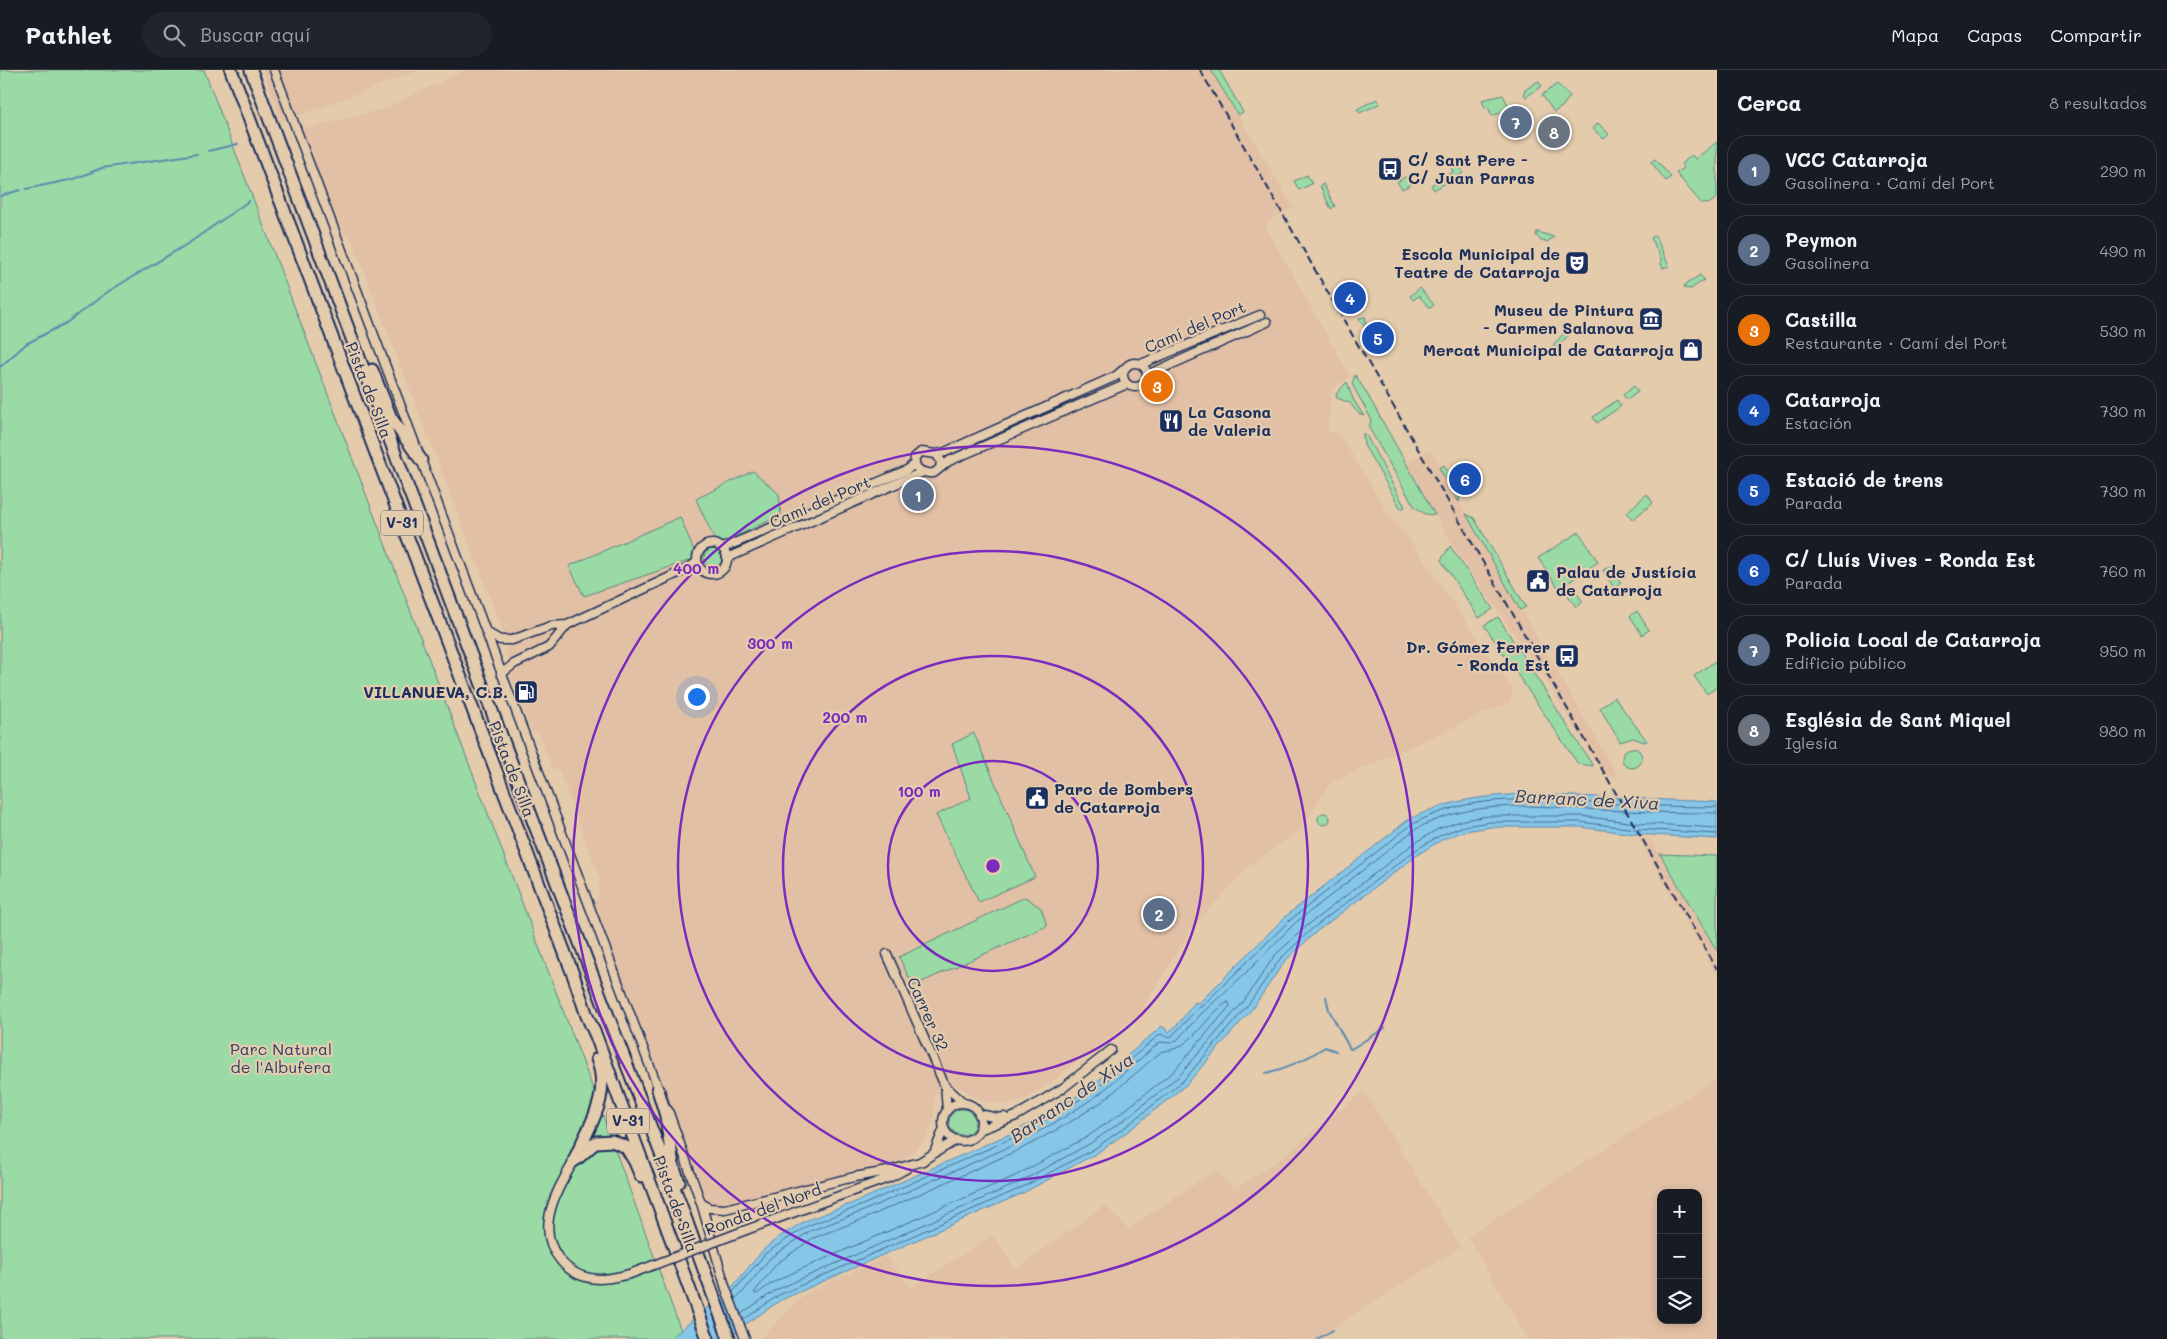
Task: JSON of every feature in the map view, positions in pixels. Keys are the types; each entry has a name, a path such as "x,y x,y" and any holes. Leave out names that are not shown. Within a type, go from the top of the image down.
{"highway":[{"name":"Pista de Silla","path":"231,70 587,1016 603,1054 708,1339"},
{"name":"Pista de Silla","path":"252,70 541,842 681,1206 729,1339"},
{"path":"353,339 366,357 391,418 421,460"},
{"path":"574,1161 602,1094 601,1071 589,1040 587,1016"},
{"path":"658,1090 666,1116 673,1166 680,1186 681,1206"},
{"path":"574,1161 596,1142 612,1141 626,1148 635,1162 649,1196 666,1226"}],"street":[{"path":"274,70 658,1090 670,1113 701,1203 726,1289 745,1339"},
{"name":"Camí del Port","path":"1141,364 1260,315"},
{"name":"Camí del Port","path":"1146,379 1154,372 1267,322"},
{"path":"1129,364 1141,364 1147,373 1146,379 1138,386 1127,384 949,462 934,473 923,472 916,468 914,464 915,457 921,452 936,454 945,452 1109,380 1124,370 1129,364"},
{"path":"1124,370 1123,378 1127,384"},
{"path":"936,454 940,460 940,468"},
{"name":"Camí del Port","path":"722,548 908,470 914,464"},
{"name":"Camí del Port","path":"727,558 923,472"},
{"path":"706,544 714,544 722,548 727,558 724,567 717,573 708,573 699,565 698,554 706,544"},
{"path":"486,632 500,640 512,640 551,626 567,624 699,565"},
{"path":"501,674 514,664 549,646 567,624"},
{"name":"Carrer 32","path":"887,954 945,1086 948,1110"},
{"path":"979,1130 1016,1116 1063,1088 1111,1050"},
{"name":"Carrer 32","path":"945,1086 956,1098 964,1103"},
{"path":"958,1103 964,1103 973,1106 979,1114 981,1125 972,1138 961,1141 951,1137 944,1128 943,1122 948,1110 958,1103"},
{"path":"979,1114 998,1118 1016,1116"},
{"path":"934,1153 944,1128"},
{"name":"Ronda del Nord","path":"574,1161 560,1188 549,1218 549,1238 555,1252 565,1266 585,1277 600,1279 630,1274 892,1177 956,1140"},
{"path":"701,1203 709,1208 724,1209 854,1177 888,1171 923,1160"}],"shaded area":[{"path":"263,70 420,70 282,122"},
{"path":"465,70 1211,70 1293,207 1267,221 1268,223 1265,226 1350,376 1331,390 1328,430 1340,435 1390,517 1412,543 1513,690 1510,702 1330,783 1300,830 1248,867 1192,928 1139,1014 1039,1091 1022,1101 1006,1104 980,1100 961,1088 934,1094 934,1118 925,1141 906,1158 888,1167 851,1173 723,1204 708,1202 596,908 595,902 598,896 600,879 558,768 552,770 538,731 532,733 510,675 502,628 350,235 342,237 302,129 384,109"},
{"path":"1430,450 1619,778 1603,774 1543,675 1455,549 1429,504 1406,464"},
{"path":"1639,839 1651,839 1717,953 1717,976"},
{"path":"1717,1078 1717,1339 1528,1339 1467,1236"},
{"path":"1364,1091 1461,1247 1316,1339 760,1339 804,1295 886,1256 911,1288 993,1235 1016,1270 1105,1205 1128,1229 1216,1170 1234,1190 1277,1161"}],"green space":[{"name":"Parc Natural de l'Albufera","path":"0,70 204,70 592,1086 684,1339 0,1339"},
{"path":"1211,70 1219,70 1243,112 1238,115"},
{"path":"1538,81 1542,86 1526,97 1524,94 1525,90"},
{"path":"1557,84 1570,96 1562,107 1554,112 1542,95"},
{"path":"1503,95 1510,109 1492,116 1488,107 1485,108 1482,100"},
{"path":"1377,99 1379,104 1360,113 1357,109"},
{"path":"1598,123 1609,134 1604,139 1593,129"},
{"path":"1717,142 1717,198 1708,204 1701,203 1676,173 1684,168 1681,164 1692,155 1695,159"},
{"path":"1655,159 1671,177 1666,181 1651,162"},
{"path":"1460,163 1463,173 1434,190 1431,185 1453,172 1451,167"},
{"path":"1307,175 1312,184 1299,190 1294,181"},
{"path":"1407,176 1412,184 1402,189 1397,182"},
{"path":"1323,184 1335,206 1331,209 1320,186"},
{"path":"1537,232 1554,237 1547,242 1541,241 1536,235"},
{"path":"1655,235 1669,266 1663,268 1660,262 1662,261 1651,238"},
{"path":"1700,275 1704,280 1691,289 1684,288 1685,285"},
{"path":"1420,288 1434,305 1430,308 1419,296 1413,300 1410,296"},
{"path":"1366,317 1366,325 1377,351 1374,354 1369,345 1373,342 1359,318"},
{"path":"1568,329 1571,333 1555,348 1553,345"},
{"path":"1355,375 1435,515 1425,514 1414,506 1369,428 1371,419 1352,384"},
{"path":"1347,382 1353,399 1364,416 1359,414 1350,403 1337,398 1336,394"},
{"path":"1634,386 1638,392 1627,400 1623,395"},
{"path":"1617,400 1621,406 1597,423 1593,417"},
{"path":"1363,433 1367,437 1405,507 1401,509 1364,445"},
{"path":"1444,465 1460,493 1459,502 1439,468"},
{"path":"753,471 779,494 781,515 717,545 696,499"},
{"path":"1647,494 1653,503 1632,520 1627,512"},
{"path":"1466,514 1474,518 1526,607 1520,610"},
{"path":"680,517 697,558 584,596 569,566"},
{"path":"1579,532 1598,562 1559,589 1538,558"},
{"path":"1450,546 1493,609 1479,618 1441,560"},
{"path":"709,549 717,549 722,554 720,565 709,567 704,562 704,554"},
{"path":"1610,566 1621,583 1614,588 1603,570"},
{"path":"1574,589 1583,602 1576,607 1567,594"},
{"path":"1637,611 1649,630 1642,635 1630,616"},
{"path":"1498,617 1593,766 1578,764 1484,625"},
{"path":"1717,660 1717,687 1707,694 1694,676"},
{"path":"1614,697 1647,741 1633,738 1620,742 1600,708"},
{"path":"974,733 1035,877 979,902 936,815 971,798 952,744"},
{"path":"1632,748 1639,751 1642,758 1639,765 1632,768 1625,765 1622,758 1625,751"},
{"path":"1322,813 1326,813 1330,819 1326,825 1322,825 1318,821 1318,817"},
{"path":"1660,854 1717,856 1717,951"},
{"path":"1025,897 1041,908 1047,926 913,986 899,957"},
{"path":"962,1109 971,1113 975,1122 971,1131 962,1135 953,1131 949,1122 953,1113"}],"water":[{"name":"Barranc de Xiva","path":"1526,794 1717,802 1717,839 1635,834 1580,827 1491,827 1465,831 1443,839 1420,853 1316,932 1284,962 1253,1008 1187,1084 1131,1129 1097,1153 1023,1193 781,1300 728,1339 670,1339 734,1285 763,1250 779,1237 805,1221 858,1201 1014,1132 1058,1108 1092,1086 1162,1026 1169,1032 1178,1024 1195,1002 1199,1003 1286,916 1408,820 1422,813 1465,800"}],"waterway":[{"path":"208,151 238,144"},
{"path":"26,189 74,179 102,168 197,154"},
{"path":"0,196 20,190"},
{"path":"0,367 26,344 66,323 109,291 189,243 249,201"},
{"path":"1326,997 1329,1010 1350,1049"},
{"path":"1351,1049 1385,1028"},
{"path":"1266,1073 1297,1063 1325,1047 1336,1051"},
{"path":"1317,1339 1333,1330"}],"railway":[{"path":"1200,70 1717,969"}],"place":[{"name":"Policia Local de Catarroja","path":"1516,122"},
{"name":"Església de Sant Miquel","path":"1554,132"},
{"name":"C/ Sant Pere - C/ Juan Parras","path":"1390,169"},
{"name":"Escola Municipal de Teatre de Catarroja","path":"1577,263"},
{"name":"Catarroja","path":"1350,298"},
{"name":"Museu de Pintura - Carmen Salanova","path":"1651,319"},
{"name":"Estació de trens","path":"1378,338"},
{"name":"Mercat Municipal de Catarroja","path":"1691,350"},
{"name":"Castilla","path":"1157,386"},
{"name":"La Casona de Valeria","path":"1171,421"},
{"name":"C/ Lluís Vives - Ronda Est","path":"1465,479"},
{"name":"VCC Catarroja","path":"918,495"},
{"name":"Palau de Justícia de Catarroja","path":"1538,581"},
{"name":"Dr. Gómez Ferrer - Ronda Est","path":"1567,656"},
{"name":"VILLANUEVA, C.B.","path":"526,692"},
{"name":"Parc de Bombers de Catarroja","path":"1037,798"},
{"name":"Peymon","path":"1159,914"}]}
